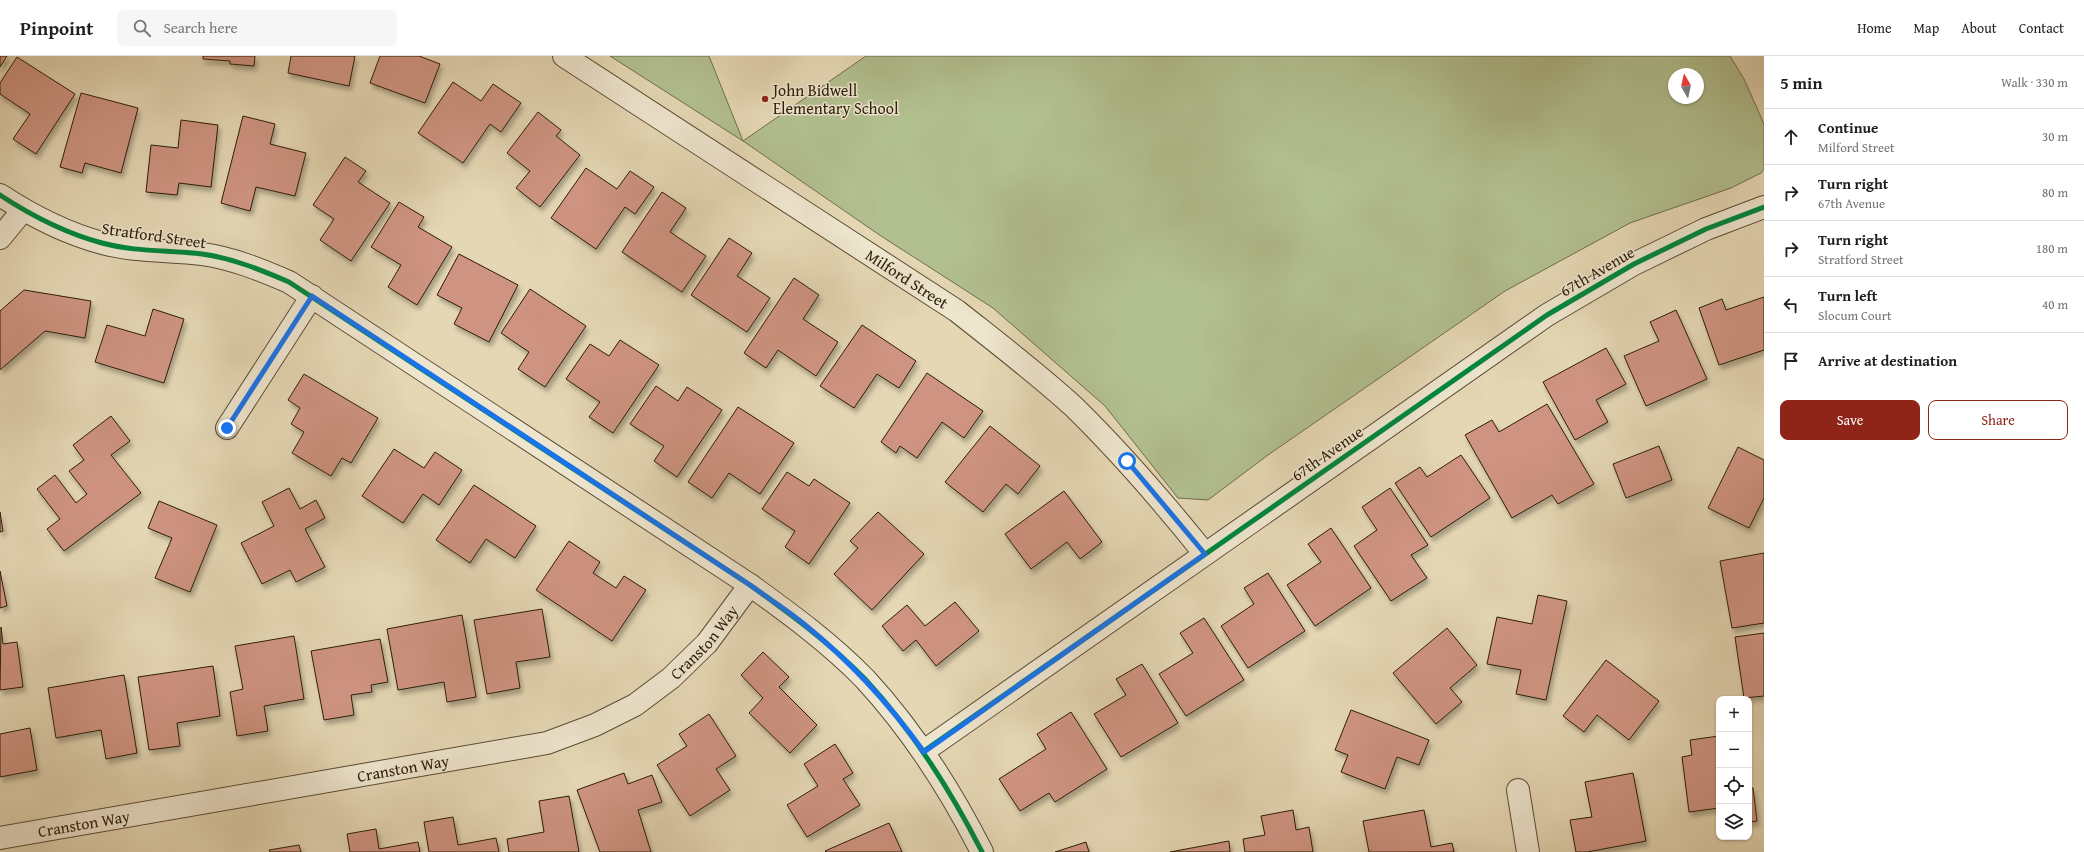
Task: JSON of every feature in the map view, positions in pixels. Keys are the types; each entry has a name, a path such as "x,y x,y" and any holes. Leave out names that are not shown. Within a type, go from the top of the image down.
{"street":[{"name":"Milford Street","path":"564,56 957,311 1016,358 1073,407 1127,461 1205,554"},
{"name":"Stratford Street","path":"0,195 23,210 60,229 103,243 147,251 203,254 247,264 289,282 750,585 805,625 864,679 909,731 924,752 959,807 982,852"},
{"name":"67th Avenue","path":"924,752 1547,315 1634,264 1706,229 1764,207"},
{"path":"0,238 23,210"},
{"path":"227,428 312,296"},
{"name":"Cranston Way","path":"0,838 547,742 602,722 635,705 671,678 707,643 750,585"},
{"path":"1518,790 1528,852"}],"green space":[{"path":"610,56 709,56 743,141"},
{"path":"866,56 1730,56 1744,79 1764,124 1764,169 1761,173 1731,188 1630,223 1505,291 1268,455 1208,500 1178,498 1105,406 993,308 881,236 743,141"}],"building":[{"path":"0,56 7,56 0,67"},
{"path":"203,56 255,56 254,66 230,64 230,61 203,59"},
{"path":"291,56 355,56 349,86 288,73"},
{"path":"380,56 419,56 440,64 425,103 370,83"},
{"path":"17,57 75,94 36,154 13,139 30,114 0,94 0,83"},
{"path":"453,82 481,101 493,84 521,103 501,132 490,124 463,163 418,133"},
{"path":"81,93 138,108 121,173 85,163 82,173 60,167"},
{"path":"538,112 561,130 556,136 580,155 540,207 516,188 530,171 507,153"},
{"path":"243,116 275,124 270,144 306,153 295,196 256,187 250,211 221,203"},
{"path":"181,120 218,125 211,187 179,183 177,195 146,192 151,145 178,148"},
{"path":"345,157 366,171 358,182 390,203 351,261 320,240 334,219 313,205"},
{"path":"586,168 617,189 630,171 654,187 635,214 625,207 596,249 551,218"},
{"path":"662,192 686,208 670,232 706,256 682,292 622,252"},
{"path":"399,202 424,217 418,227 452,247 417,305 388,287 401,265 371,247"},
{"path":"729,238 752,253 737,276 770,298 747,332 691,295"},
{"path":"459,254 518,285 489,342 454,324 462,308 437,295"},
{"path":"794,278 819,295 803,319 838,342 816,376 778,350 766,368 744,353"},
{"path":"530,289 586,326 545,387 518,369 529,352 501,333"},
{"path":"24,290 91,301 85,338 45,331 0,370 0,311"},
{"path":"1764,297 1764,350 1719,365 1699,308 1722,299 1726,310"},
{"path":"153,309 184,319 164,383 95,362 107,325 145,336"},
{"path":"1676,310 1707,379 1646,406 1624,356 1659,341 1650,322"},
{"path":"862,325 916,361 899,388 877,374 854,408 820,386"},
{"path":"620,340 659,365 613,433 589,417 600,402 566,379 590,344 609,356"},
{"path":"1606,348 1626,384 1596,400 1608,422 1575,440 1543,382"},
{"path":"927,373 983,411 964,438 942,422 917,458 900,446 896,453 881,442"},
{"path":"304,374 378,418 351,463 342,458 331,476 292,453 304,432 291,424 300,408 288,400"},
{"path":"656,386 678,401 687,387 722,410 677,477 654,461 664,446 630,424"},
{"path":"1547,404 1594,484 1558,504 1552,495 1512,518 1465,435 1492,420 1499,432"},
{"path":"738,407 794,443 760,494 729,473 712,498 688,482"},
{"path":"111,416 130,441 111,455 141,493 64,551 47,529 60,519 37,489 55,475 76,503 87,494 69,471 84,460 73,445"},
{"path":"990,426 1040,466 1018,494 1006,484 983,512 945,482"},
{"path":"1659,446 1672,480 1626,498 1613,464"},
{"path":"1738,447 1764,460 1764,498 1749,528 1708,508"},
{"path":"394,449 424,468 435,452 462,470 439,505 423,494 403,523 362,496"},
{"path":"1461,455 1490,498 1431,537 1395,483 1420,467 1427,477"},
{"path":"787,472 809,486 814,479 850,503 809,564 785,547 795,531 762,509"},
{"path":"474,485 536,526 515,558 486,539 470,563 436,540"},
{"path":"289,488 300,509 316,500 325,518 305,529 325,567 296,582 290,570 262,584 241,543 274,526 262,502"},
{"path":"1390,488 1428,545 1411,555 1427,578 1391,601 1354,546 1377,530 1362,507"},
{"path":"1064,491 1102,542 1080,559 1067,542 1031,569 1005,534"},
{"path":"159,501 217,525 190,592 155,578 172,538 148,528"},
{"path":"0,512 3,531 0,532"},
{"path":"878,512 924,554 872,610 834,574 858,548 850,541"},
{"path":"1331,528 1371,588 1315,626 1287,585 1321,562 1308,544"},
{"path":"569,541 600,562 593,573 616,588 624,576 646,590 612,641 536,590"},
{"path":"1764,553 1764,623 1732,628 1720,561"},
{"path":"0,571 7,606 0,608"},
{"path":"1268,573 1305,631 1248,668 1221,626 1254,604 1244,588"},
{"path":"1538,595 1567,601 1546,700 1516,694 1521,670 1487,664 1497,617 1532,624"},
{"path":"955,602 979,631 936,666 916,640 903,651 882,626 907,605 925,626"},
{"path":"542,609 550,657 516,662 520,688 487,694 474,620"},
{"path":"462,615 476,697 447,702 444,682 398,690 387,629"},
{"path":"1204,618 1244,680 1186,716 1159,674 1193,653 1180,633"},
{"path":"1,627 3,644 17,642 23,687 0,690"},
{"path":"1447,628 1477,665 1450,688 1462,702 1436,724 1393,673"},
{"path":"1764,633 1764,696 1752,697 1744,696 1735,637"},
{"path":"294,636 304,699 264,706 268,731 237,736 230,692 243,689 235,646"},
{"path":"380,639 388,682 371,685 372,692 351,695 354,715 324,720 311,651"},
{"path":"763,652 789,677 779,687 817,725 790,753 749,713 763,698 741,675"},
{"path":"1606,660 1659,701 1629,740 1597,715 1584,732 1563,716"},
{"path":"1142,664 1178,723 1121,757 1094,714 1126,695 1116,679"},
{"path":"213,666 220,716 177,723 180,746 149,750 138,677"},
{"path":"124,675 137,753 106,759 101,730 56,738 48,688"},
{"path":"1351,710 1429,740 1419,765 1397,757 1385,789 1341,772 1348,755 1335,750"},
{"path":"1071,712 1107,769 1055,802 1049,793 1020,811 999,779 1046,749 1037,734"},
{"path":"709,714 736,756 716,769 730,790 690,816 657,765 687,746 679,734"},
{"path":"30,728 37,770 0,777 0,734"},
{"path":"1716,736 1716,808 1689,812 1682,757 1692,755 1690,740"},
{"path":"835,744 853,773 843,779 860,805 807,837 787,805 818,786 804,764"},
{"path":"624,773 628,784 652,775 662,802 638,810 651,852 600,852 577,790"},
{"path":"1633,773 1646,841 1587,852 1576,852 1570,820 1592,817 1585,782"},
{"path":"1752,788 1753,788 1757,821 1752,822"},
{"path":"569,796 579,852 509,852 507,839 544,832 539,801"},
{"path":"1293,810 1296,830 1309,827 1313,852 1245,852 1243,839 1265,835 1261,816"},
{"path":"1424,810 1431,847 1452,843 1454,852 1369,852 1363,821"},
{"path":"453,817 458,845 496,838 499,852 429,852 424,822"},
{"path":"889,823 902,852 825,851"},
{"path":"376,829 379,849 418,842 420,852 350,852 347,834"},
{"path":"1229,841 1230,852 1170,852"},
{"path":"1086,842 1089,852 1055,852"},
{"path":"299,845 301,852 270,852 269,850"}],"cycle path":[{"path":"0,195 49,223 88,239 127,248 202,254 224,258 289,282 750,585 824,641 865,679 899,719 930,761 944,783 982,852"},
{"path":"924,751 1547,315 1634,264 1706,229 1764,207"}],"place":[{"name":"John Bidwell Elementary School","path":"765,99"}],"route":[{"path":"227,428 312,296 750,585 805,625 864,679 909,731 924,752 1205,554 1177,518 1127,461"}]}
